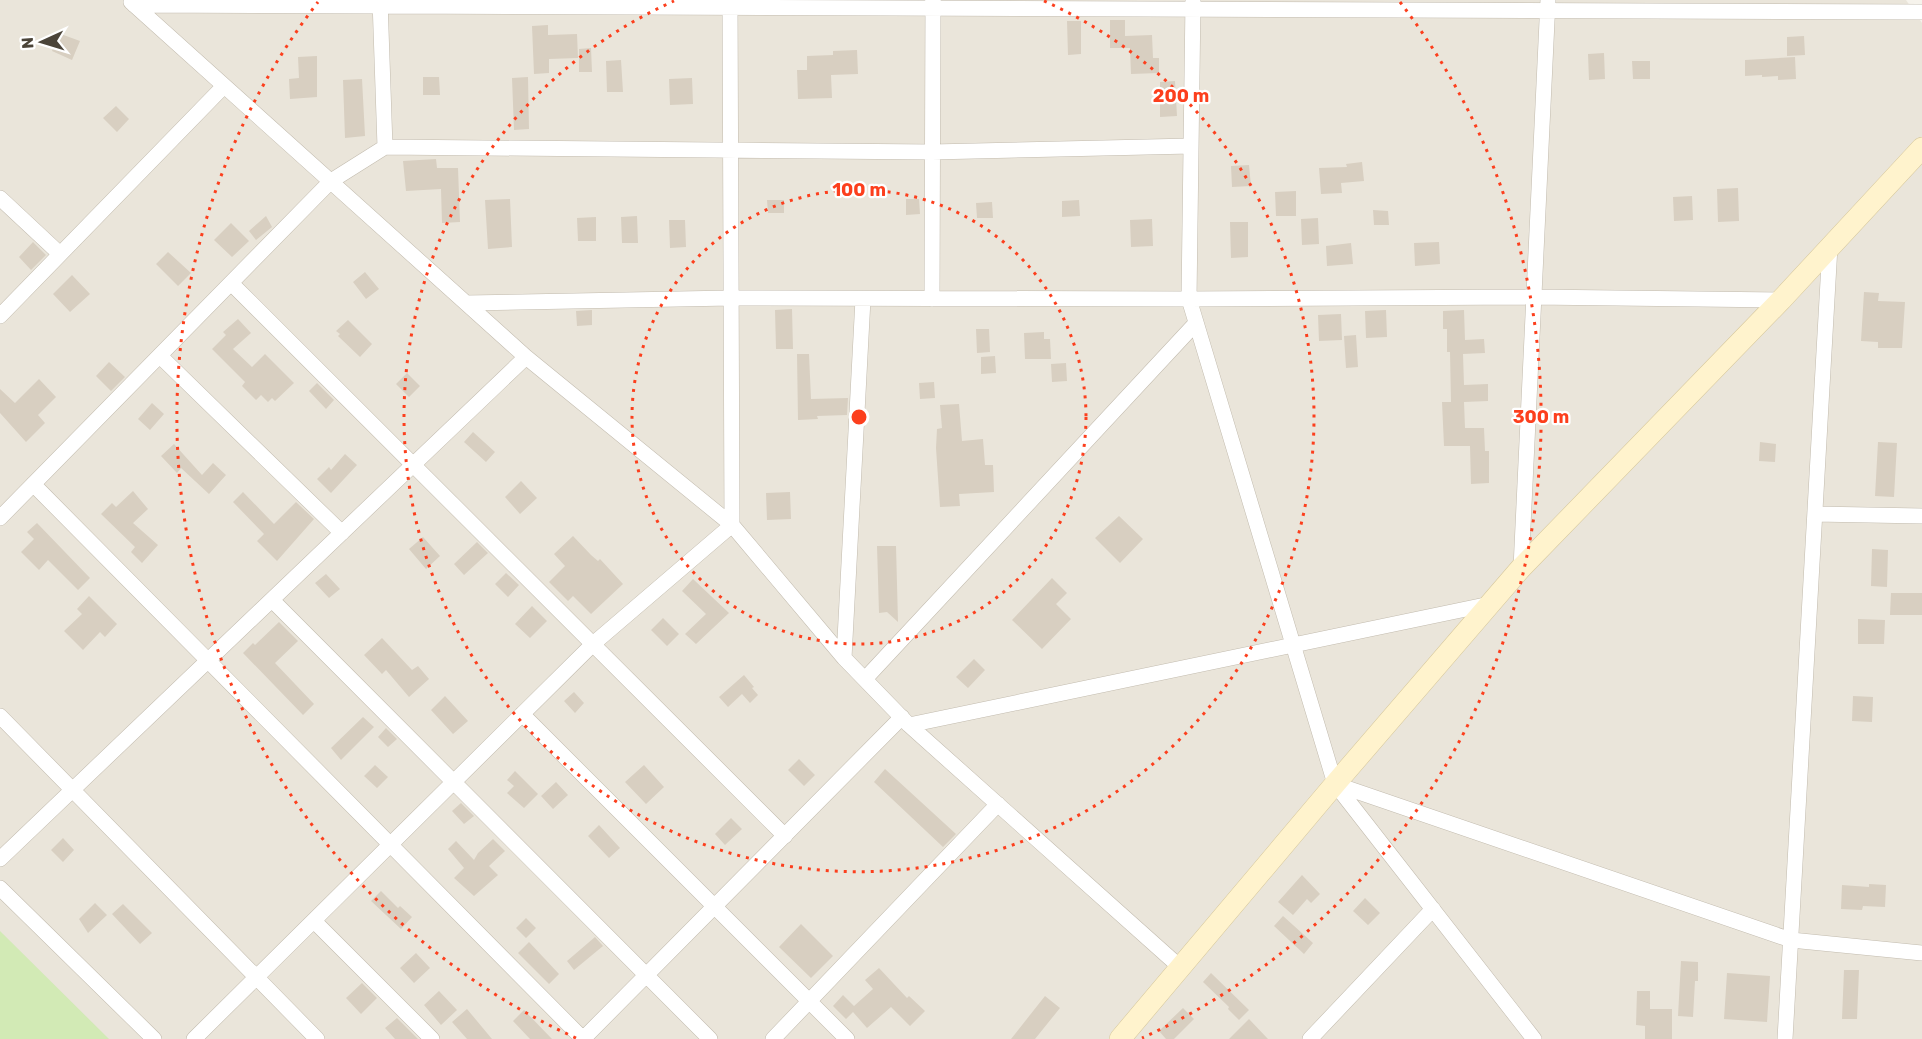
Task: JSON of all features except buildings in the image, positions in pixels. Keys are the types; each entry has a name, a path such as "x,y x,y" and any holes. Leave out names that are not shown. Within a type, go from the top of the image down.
{"street":[{"path":"131,3 1548,5 1922,12"},
{"path":"131,3 332,180 526,357 732,525 844,658 906,721 1181,968"},
{"path":"380,3 385,147"},
{"path":"194,1039 593,644 732,525 730,3"},
{"path":"932,299 933,4"},
{"path":"1193,5 1189,299 1335,784 1534,1039"},
{"path":"1521,567 1548,5"},
{"path":"0,316 224,86"},
{"path":"0,518 332,180 385,147 932,152 1191,146"},
{"path":"1120,1039 1521,567 1781,300 1922,148"},
{"path":"0,198 60,254"},
{"path":"1785,1039 1830,246"},
{"path":"231,283 785,836"},
{"path":"467,303 731,298 1534,297 1781,300"},
{"path":"844,658 863,298"},
{"path":"865,679 1196,323"},
{"path":"159,356 342,533"},
{"path":"0,859 526,357"},
{"path":"33,484 583,1039 785,836 906,721 1490,604"},
{"path":"1815,514 1922,516"},
{"path":"272,600 710,1039"},
{"path":"522,714 847,1039"},
{"path":"0,716 316,1039"},
{"path":"1335,784 1791,940 1922,953"},
{"path":"773,1039 998,804"},
{"path":"0,888 154,1039"},
{"path":"1310,1039 1433,909"},
{"path":"314,921 432,1039"}],"shaded area":[{"path":"0,0 1906,0 1922,23 1922,1039 0,1039"}],"green space":[{"path":"0,931 109,1039 0,1039"}]}
